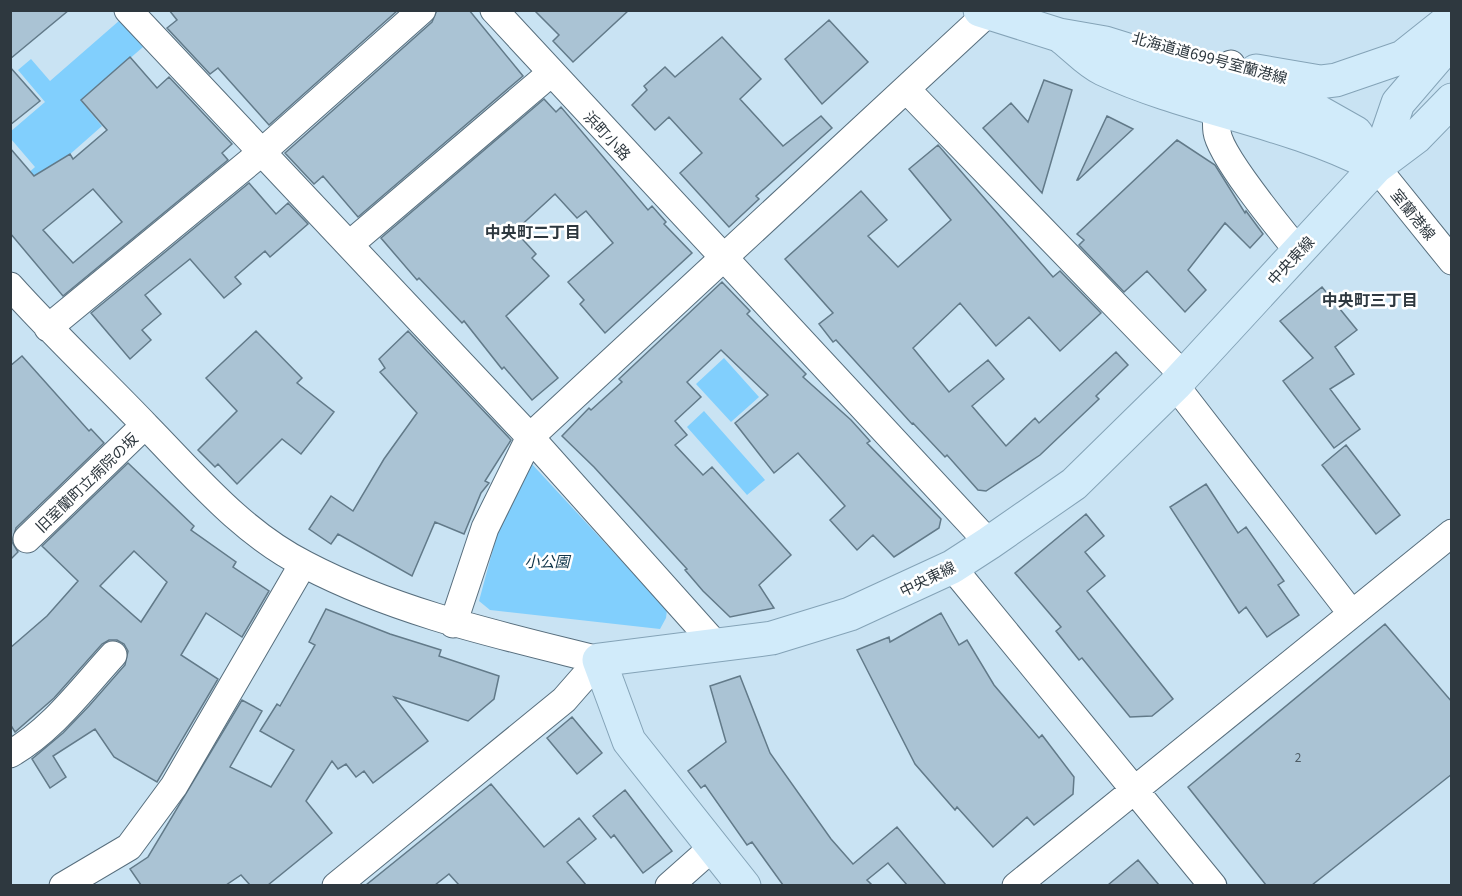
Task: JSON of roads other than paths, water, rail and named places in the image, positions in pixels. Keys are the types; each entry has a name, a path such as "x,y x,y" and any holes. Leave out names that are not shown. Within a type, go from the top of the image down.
{"main road":[{"name":"北海道道699号室蘭港線","path":"987,12 1059,35 1101,68 1225,84 1275,77 1320,82 1336,80 1403,57 1452,18"},
{"name":"北海道道699号室蘭港線","path":"1059,35 1111,30 1225,84 1338,148 1376,166"},
{"path":"1376,166 1398,103 1452,40"},
{"path":"1376,166 1416,137 1452,100"},
{"name":"中央東線","path":"598,660 772,638 850,614 952,567 1074,484 1180,381 1376,166"},
{"path":"598,660 629,741 744,885"}],"street":[{"path":"128,10 530,437 716,645"},
{"path":"48,328 262,152 422,10"},
{"name":"浜町小路","path":"494,10 989,543"},
{"path":"453,624 485,528 530,437 907,90 987,12"},
{"path":"350,244 551,73"},
{"path":"1225,84 1217,134 1266,212 1298,251"},
{"path":"907,90 1180,381 1352,614"},
{"name":"室蘭港線","path":"1376,166 1452,261"},
{"path":"10,286 48,328 228,512 303,564 350,586 453,624 598,660 564,700 336,885"},
{"name":"旧室蘭町立病院の坂","path":"27,538 145,425"},
{"path":"1016,885 1452,533"},
{"path":"63,885 129,847 174,786 303,564"},
{"path":"952,567 1213,885"},
{"path":"10,754 27,744 60,715 113,655"},
{"path":"669,885 713,847"}],"district":[{"name":"中央町二丁目","path":"533,231"},
{"name":"中央町三丁目","path":"1370,299"}],"park label":[{"name":"小公園","path":"547,560"}]}
